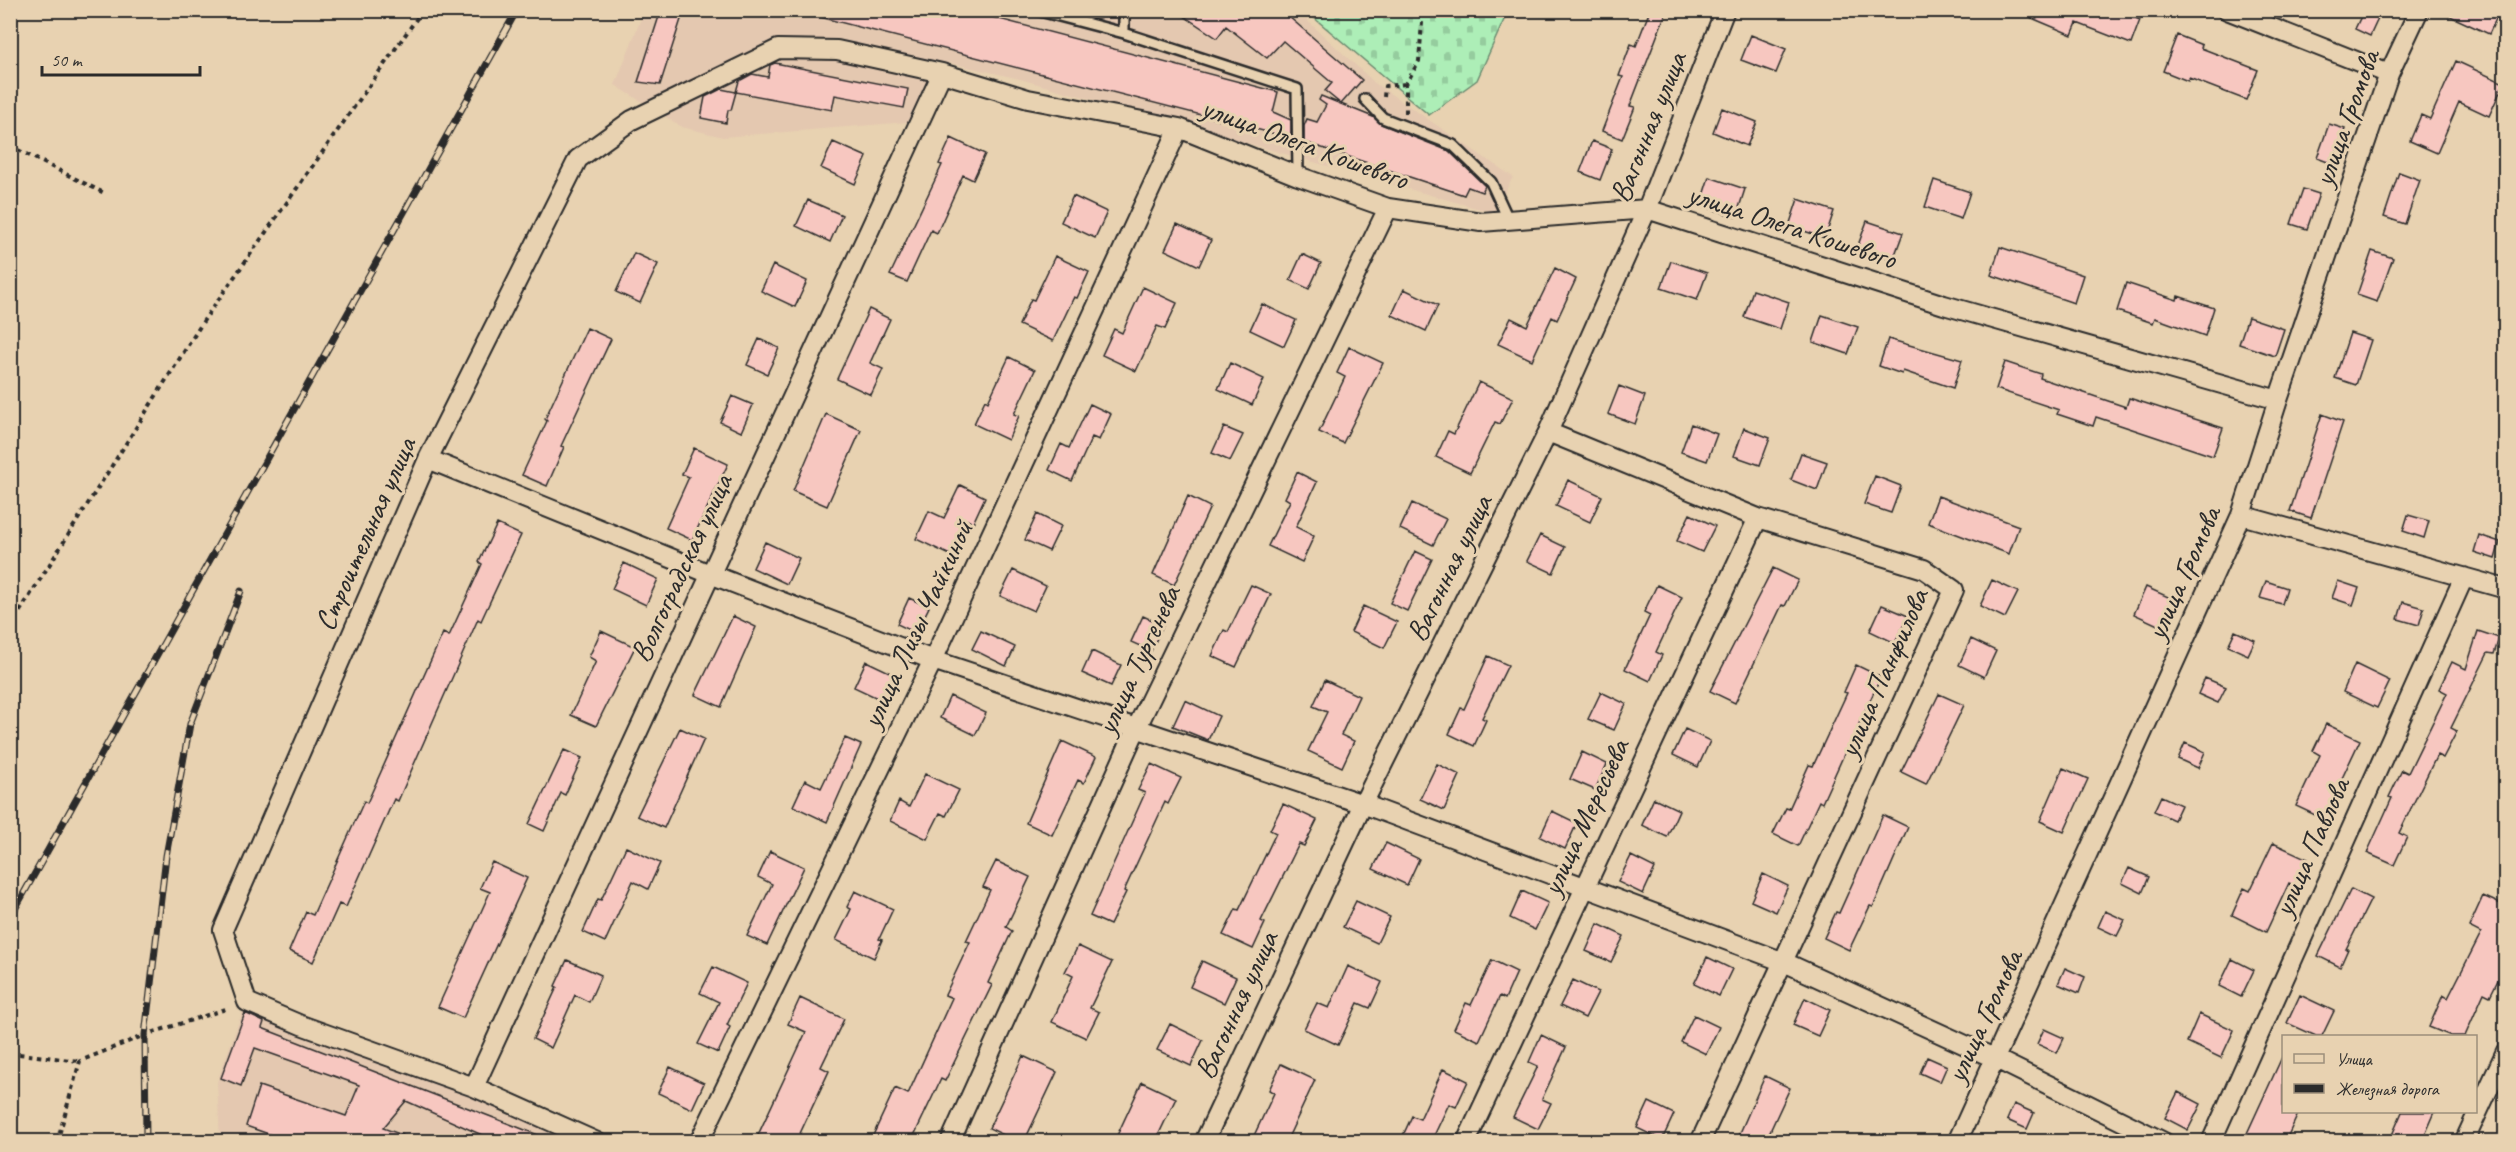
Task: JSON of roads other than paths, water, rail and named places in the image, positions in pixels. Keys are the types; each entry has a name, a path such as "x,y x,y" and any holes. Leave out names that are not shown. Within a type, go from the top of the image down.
{"street":[{"name":"Вагонная улица","path":"1204,1142 1363,804 1548,432 1647,209 1725,10"},
{"path":"2228,10 2389,74"},
{"name":"улица Громова","path":"1957,1142 2241,515 2389,74 2419,10"},
{"name":"улица Олега Кошевого","path":"632,120 778,49 837,50 942,73 1028,99 1179,128 1298,176 1388,208 1481,222 1647,209 1944,305 2278,400"},
{"name":"Волгоградская улица","path":"474,1087 942,73"},
{"name":"Строительная улица","path":"474,1087 301,1025 247,1002 222,930 428,459 578,159 632,120"},
{"name":"улица Лизы Чайкиной","path":"699,1142 933,660 1179,128"},
{"name":"улица Тургенева","path":"950,1142 1137,727 1388,208"},
{"name":"улица Панфилова","path":"1548,432 1758,518 1924,568 1954,590 1700,1142"},
{"path":"428,459 710,574 933,660 1363,804 1784,962 1996,1059 2164,1142"},
{"path":"2241,515 2505,589"},
{"name":"улица Мересьева","path":"1466,1142 1583,887 1758,518"},
{"name":"улица Павлова","path":"2211,1142 2464,577"},
{"path":"2464,1142 2505,1051"},
{"path":"474,1087 597,1142"}],"lane":[{"path":"1036,10 1124,33 1297,89 1298,176"},
{"path":"1124,10 1124,33"},
{"path":"1365,99 1383,118 1453,145 1491,182 1509,221"}],"railway":[{"path":"10,918 517,10"},
{"path":"146,1142 145,1035 166,856 190,724 241,591"}]}
